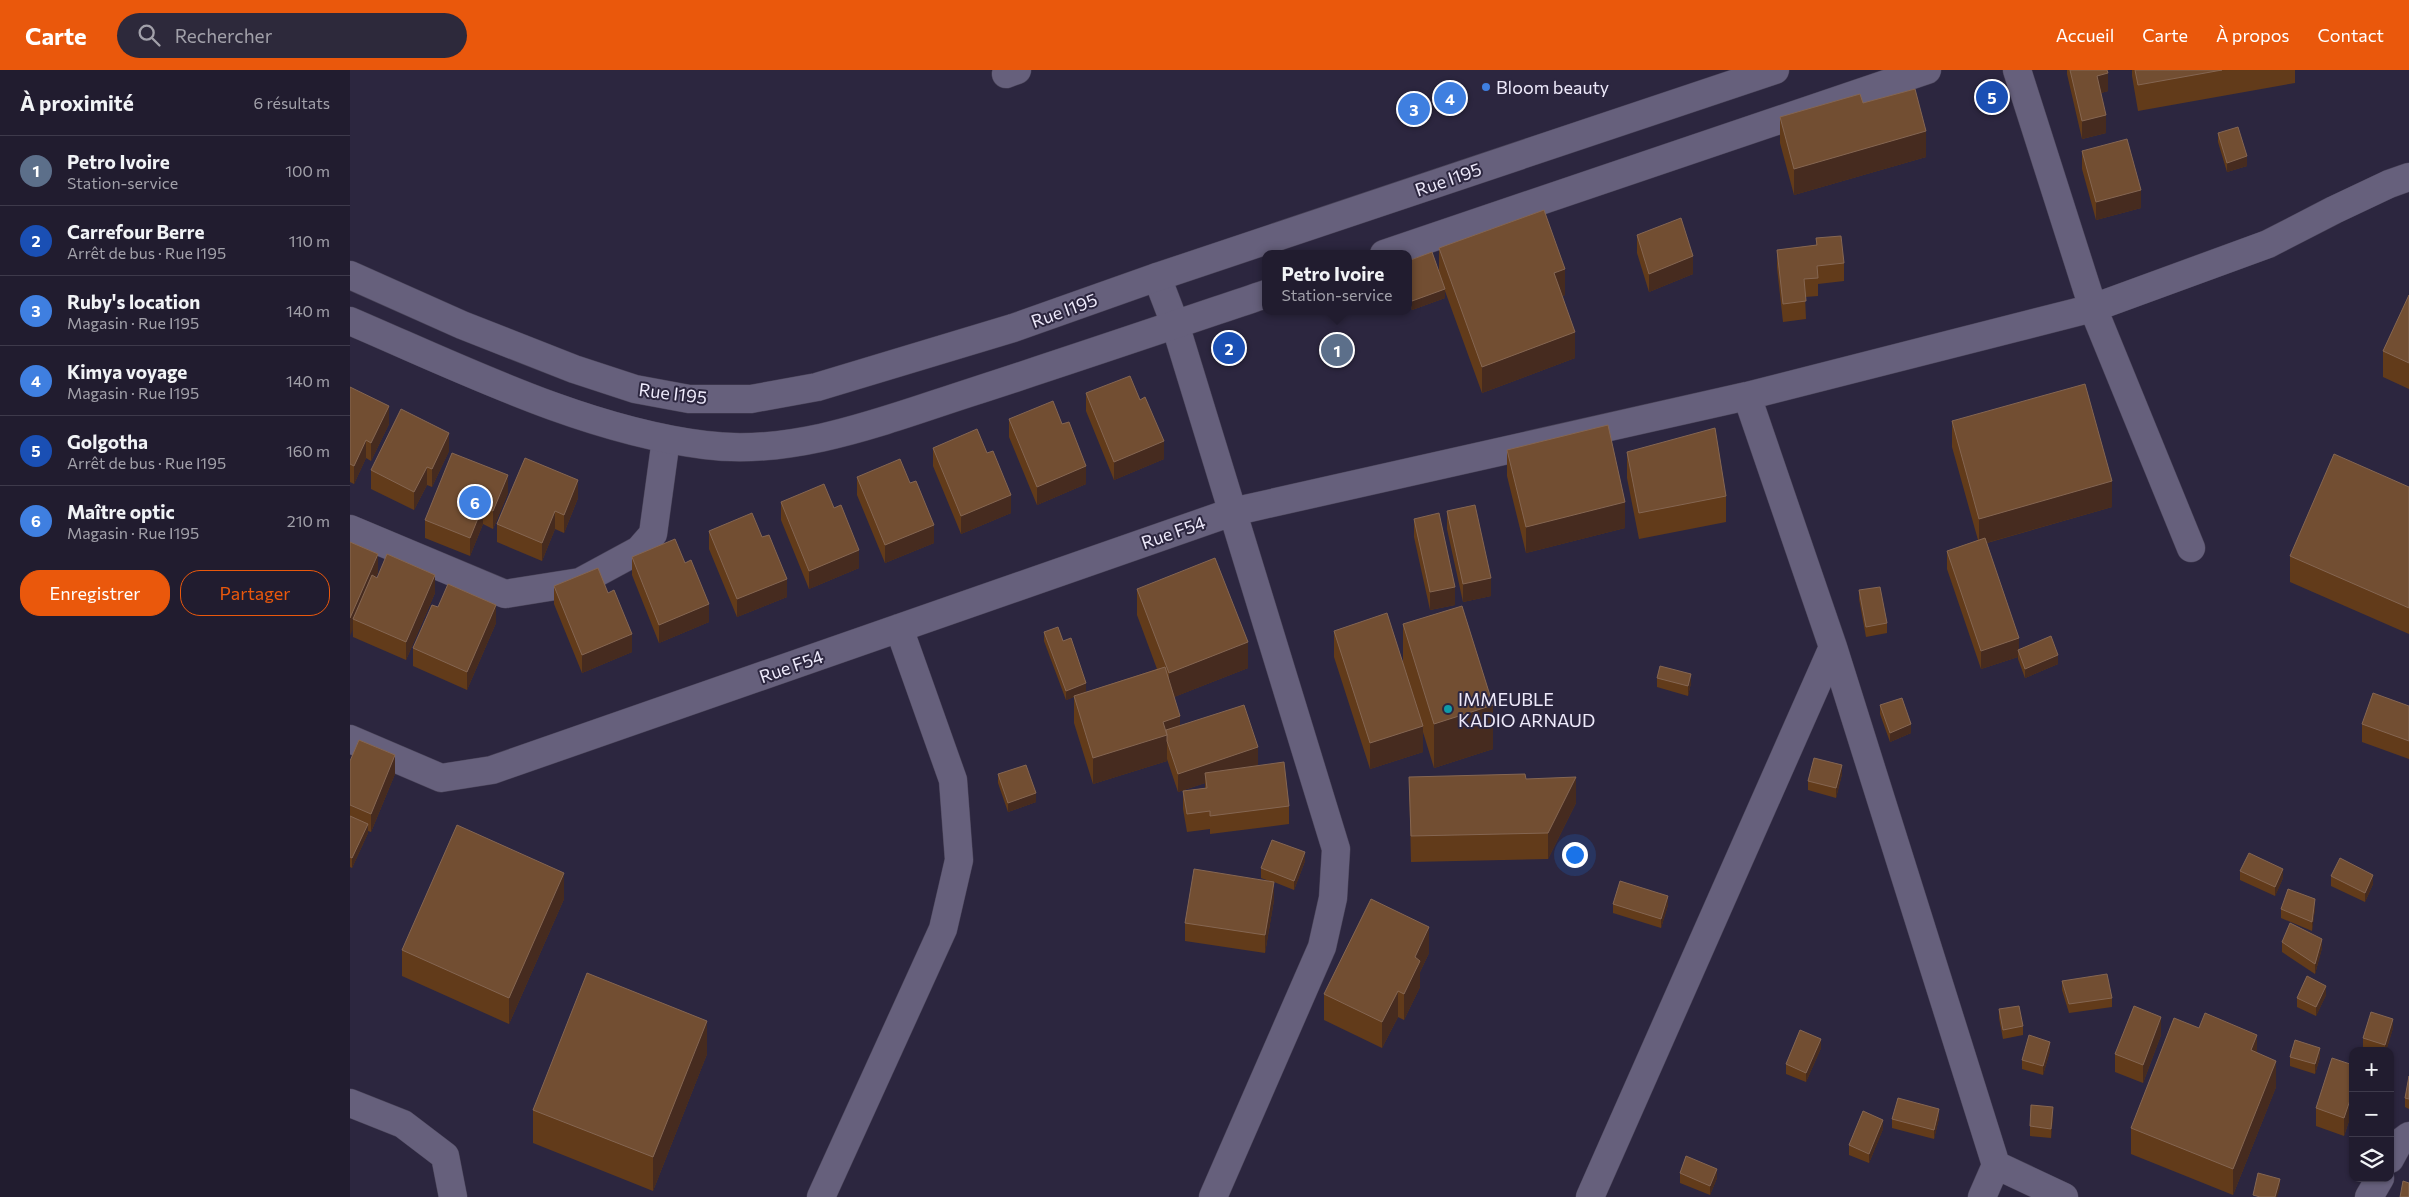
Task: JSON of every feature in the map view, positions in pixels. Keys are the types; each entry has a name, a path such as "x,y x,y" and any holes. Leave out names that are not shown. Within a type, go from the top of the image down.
{"street":[{"name":"Rue I195","path":"350,275 462,325 574,370 635,390 690,399 751,399 817,387 1013,328 1157,277 1775,70"},
{"path":"1396,250 1926,70"},
{"path":"2017,70 2093,308 2191,548"},
{"name":"Rue F54","path":"350,739 441,778 492,770 1232,512 1747,396 2093,308 2268,244 2334,210 2389,184 2409,177"},
{"path":"1157,277 1175,324 1336,849 1333,898 1322,947 1212,1197"},
{"path":"350,321 564,410 631,432 666,440 708,446 768,446 838,435 1262,295"},
{"path":"1747,396 1833,647 1996,1165 1982,1197"},
{"path":"350,529 505,594 580,582 639,550 653,534 666,440"},
{"path":"821,1197 942,929 959,860 953,780 899,628"},
{"path":"1590,1197 1833,647"},
{"path":"350,1103 403,1124 445,1156 453,1197"},
{"path":"2394,1152 2398,1144 2409,1136"},
{"path":"1996,1165 2064,1197"},
{"path":"2369,1197 2378,1182"}],"building":[{"path":"2070,70 2107,70 2108,73 2097,76 2106,115 2082,121"},
{"path":"2135,70 2222,70 2138,85"},
{"path":"1915,89 1926,131 1794,169 1780,117 1860,94 1863,103"},
{"path":"2238,127 2247,156 2227,163 2218,133"},
{"path":"2127,139 2141,190 2096,202 2082,151"},
{"path":"1544,210 1565,269 1554,273 1575,332 1482,367 1439,248"},
{"path":"1681,218 1693,256 1649,274 1637,235"},
{"path":"1841,236 1844,263 1817,266 1818,278 1804,279 1806,301 1783,304 1777,250 1817,245 1816,238"},
{"path":"1432,252 1445,289 1412,301 1412,260"},
{"path":"2409,295 2409,363 2383,351"},
{"path":"1130,376 1140,400 1145,397 1164,441 1114,462 1086,393"},
{"path":"2085,384 2112,481 1979,519 1952,421"},
{"path":"350,387 389,406 371,443 366,440 354,466 350,464"},
{"path":"1053,401 1062,424 1069,422 1086,466 1037,487 1009,419"},
{"path":"401,409 449,433 432,469 427,467 414,492 371,470"},
{"path":"1608,425 1625,502 1526,527 1507,450"},
{"path":"1715,428 1726,496 1639,513 1627,452"},
{"path":"977,429 987,453 993,451 1011,495 961,516 933,448"},
{"path":"452,453 508,475 493,511 483,506 470,538 425,520"},
{"path":"2334,454 2409,487 2409,608 2290,556"},
{"path":"525,458 578,480 564,515 555,511 542,543 497,524"},
{"path":"900,459 910,483 916,481 934,525 885,545 857,477"},
{"path":"824,484 834,508 841,505 859,550 809,571 781,502"},
{"path":"1475,505 1491,578 1463,584 1447,511"},
{"path":"752,513 762,537 769,535 787,579 737,599 709,531"},
{"path":"1439,513 1455,587 1430,592 1414,519"},
{"path":"1985,538 2019,638 1981,651 1947,551"},
{"path":"675,539 685,563 691,560 709,604 659,625 632,557"},
{"path":"350,542 378,554 350,618"},
{"path":"387,554 435,575 406,642 353,619 372,575 377,578"},
{"path":"1215,558 1248,642 1169,673 1137,589"},
{"path":"598,568 608,593 614,590 632,634 582,655 554,586"},
{"path":"448,584 496,605 467,672 413,648 432,605 438,607"},
{"path":"1880,587 1887,623 1866,627 1859,590"},
{"path":"1462,606 1493,705 1434,724 1403,624"},
{"path":"1387,613 1423,726 1370,743 1334,631"},
{"path":"1058,627 1063,641 1071,638 1086,683 1066,691 1044,632"},
{"path":"2051,636 2058,655 2025,669 2018,650"},
{"path":"1660,666 1691,674 1688,686 1657,678"},
{"path":"1165,667 1180,716 1163,722 1167,735 1093,758 1074,696"},
{"path":"2373,693 2409,706 2409,741 2362,724"},
{"path":"1902,698 1911,724 1890,733 1880,705"},
{"path":"1244,705 1258,747 1178,774 1167,741 1166,730"},
{"path":"359,740 395,755 371,814 350,805 350,761"},
{"path":"1814,758 1842,765 1836,788 1808,781"},
{"path":"1284,762 1289,806 1210,816 1210,811 1187,814 1183,791 1207,788 1205,773"},
{"path":"1026,765 1036,793 1008,803 998,774"},
{"path":"1525,774 1526,779 1576,777 1548,833 1411,836 1409,777"},
{"path":"350,816 368,824 352,858 350,857"},
{"path":"457,825 564,873 509,998 402,950"},
{"path":"1272,840 1305,852 1294,881 1261,868"},
{"path":"2249,853 2283,869 2275,887 2240,871"},
{"path":"2340,858 2373,875 2365,893 2331,876"},
{"path":"1194,869 1274,882 1265,935 1185,923"},
{"path":"1620,881 1668,896 1661,919 1613,904"},
{"path":"2288,889 2315,899 2312,922 2281,909"},
{"path":"1371,899 1429,927 1415,957 1420,961 1404,994 1398,991 1382,1022 1324,994"},
{"path":"2290,923 2322,939 2315,964 2282,942"},
{"path":"587,973 707,1021 653,1157 533,1110"},
{"path":"2107,974 2112,998 2069,1004 2062,981"},
{"path":"2307,976 2326,986 2316,1007 2297,998"},
{"path":"2019,1006 2023,1026 2003,1030 1999,1009"},
{"path":"2134,1006 2161,1017 2143,1065 2115,1054"},
{"path":"2371,1012 2393,1019 2385,1045 2363,1038"},
{"path":"2205,1013 2257,1035 2251,1050 2276,1061 2233,1169 2131,1128 2174,1018 2199,1028"},
{"path":"1800,1030 1821,1039 1806,1073 1786,1064"},
{"path":"2029,1035 2050,1042 2043,1066 2022,1060"},
{"path":"2295,1040 2320,1048 2315,1064 2290,1057"},
{"path":"2332,1058 2349,1064 2349,1103 2344,1118 2316,1108"},
{"path":"2409,1076 2409,1099 2405,1098"},
{"path":"1898,1098 1939,1109 1934,1130 1892,1119"},
{"path":"2031,1105 2053,1107 2051,1129 2030,1126"},
{"path":"1863,1111 1883,1120 1869,1154 1849,1145"},
{"path":"1686,1156 1717,1169 1710,1186 1680,1173"},
{"path":"2258,1173 2280,1179 2275,1197 2253,1195"},
{"path":"2403,1181 2409,1183 2409,1197 2400,1197"}],"place":[{"name":"Bloom beauty","path":"1486,87"},
{"name":"Golgotha","path":"1992,97"},
{"name":"Kimya voyage","path":"1450,98"},
{"name":"Ruby's location","path":"1414,109"},
{"name":"Carrefour Berre","path":"1229,348"},
{"name":"Petro Ivoire","path":"1337,350"},
{"name":"Maître optic","path":"475,502"},
{"name":"IMMEUBLE KADIO ARNAUD","path":"1448,709"}]}
